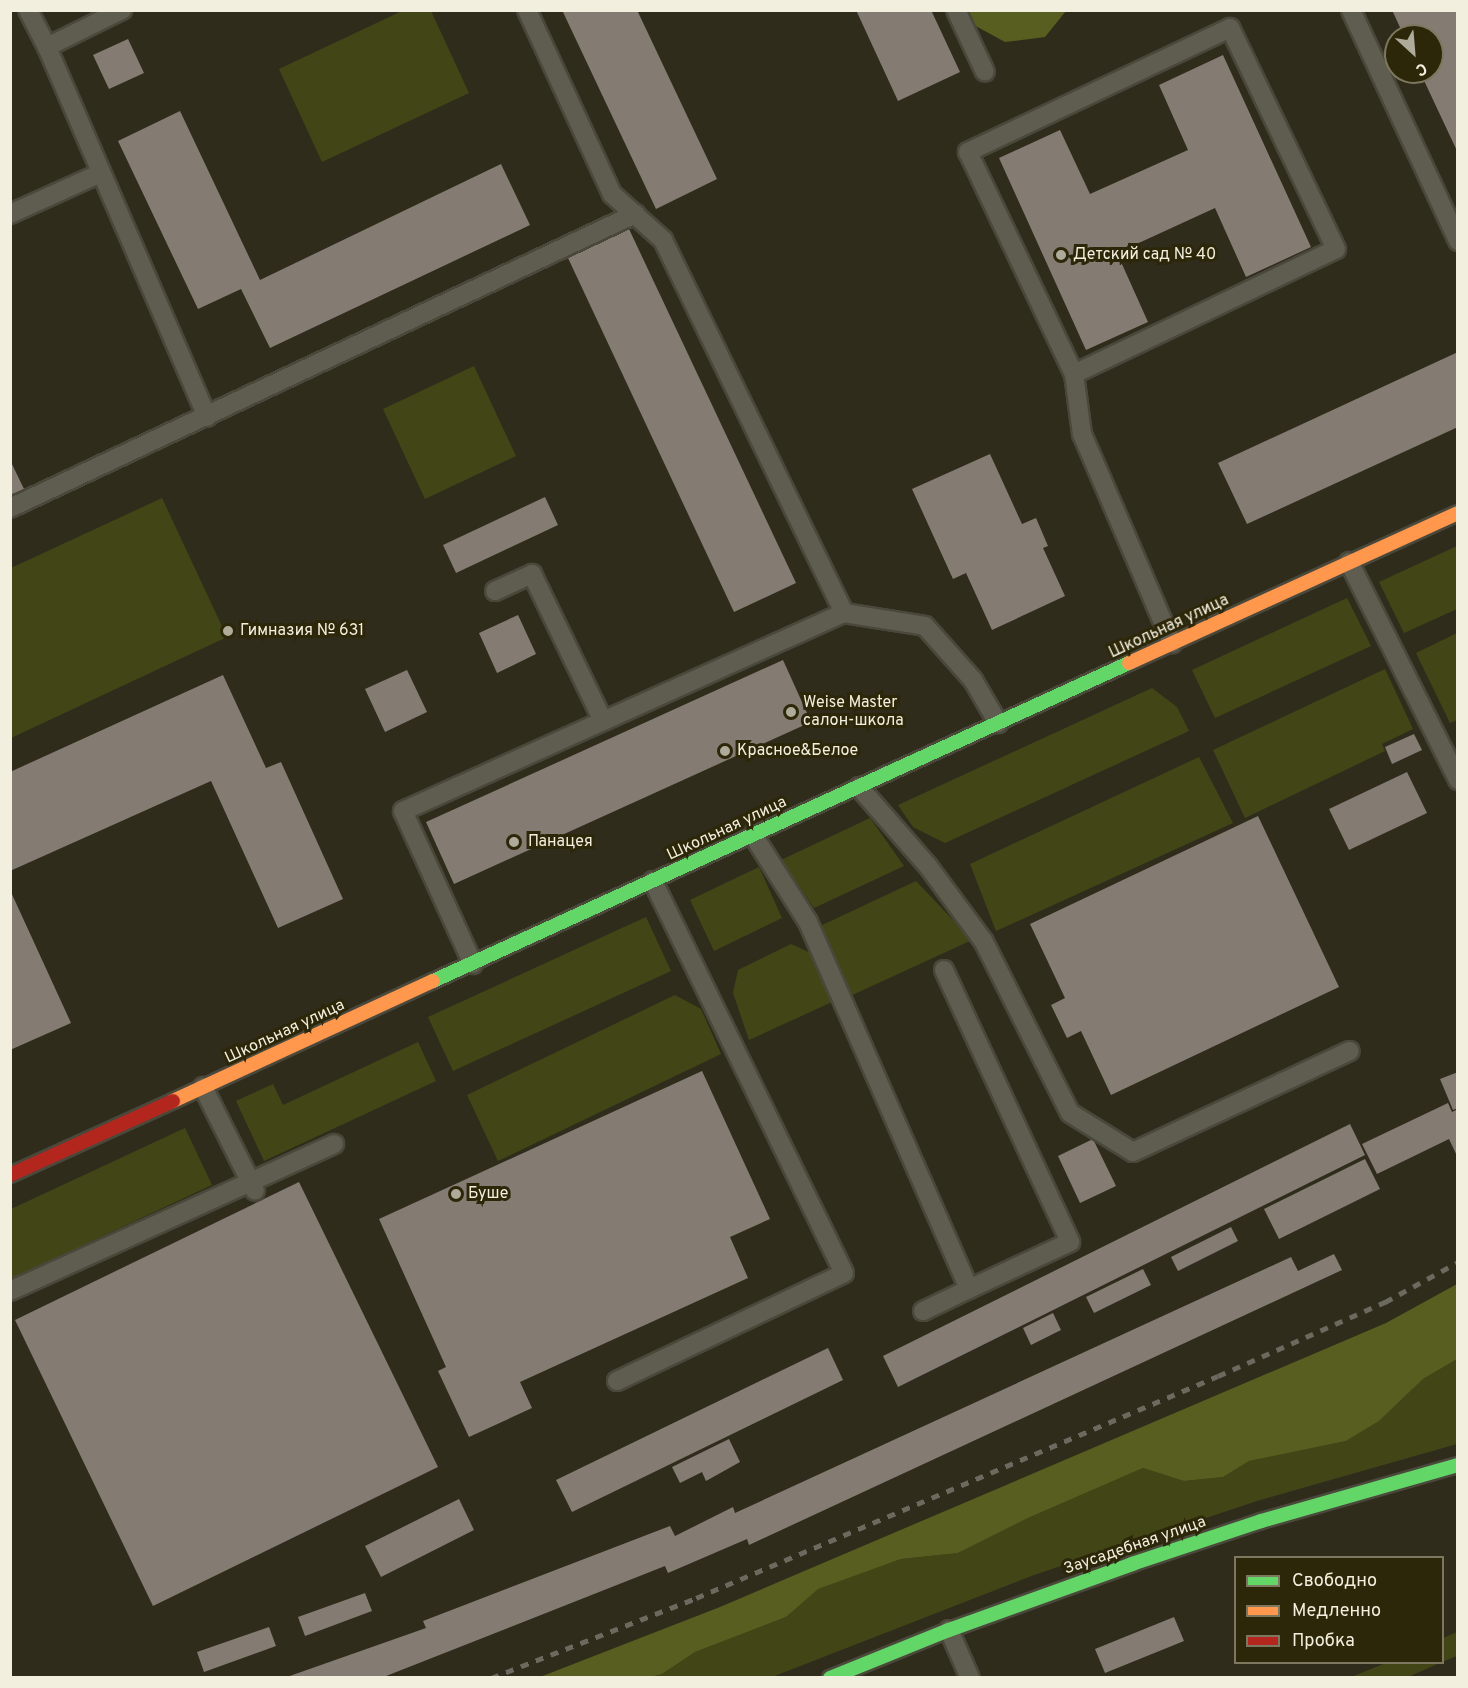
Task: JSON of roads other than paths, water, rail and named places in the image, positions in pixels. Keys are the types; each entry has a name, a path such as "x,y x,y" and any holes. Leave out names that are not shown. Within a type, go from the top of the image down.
{"street":[{"name":"Школьная улица","path":"10,1175 1458,513"},
{"name":"Заусадебная улица","path":"832,1677 949,1630 1132,1564 1261,1521 1458,1465"}],"lane":[{"path":"28,10 47,47 207,417"},
{"path":"47,47 122,10"},
{"path":"527,10 612,194 663,240 844,613"},
{"path":"956,10 985,72"},
{"path":"1351,10 1458,241"},
{"path":"1074,374 1336,249 1230,28 968,152 1074,374 1082,434 1172,643"},
{"path":"10,214 101,173"},
{"path":"10,508 635,214"},
{"path":"1349,562 1458,780"},
{"path":"495,591 532,574 603,721"},
{"path":"473,964 403,811 844,613 925,626 973,680 998,723"},
{"path":"859,787 928,866 984,942 1070,1113 1133,1152 1350,1051"},
{"path":"753,835 808,922 969,1288"},
{"path":"617,1381 843,1274 653,881"},
{"path":"922,1311 1070,1242 944,970"},
{"path":"203,1087 253,1186"},
{"path":"10,1291 253,1186 334,1144"},
{"path":"949,1630 970,1677"}],"railway":[{"path":"491,1678 696,1598 1218,1376 1385,1302 1458,1262"}],"place":[{"name":"Детский сад № 40","path":"1061,255"},
{"name":"Гимназия № 631","path":"228,631"},
{"name":"Weise Master салон-школа","path":"791,712"},
{"name":"Красное&Белое","path":"725,751"},
{"name":"Панацея","path":"514,842"},
{"name":"Буше","path":"456,1194"}]}
